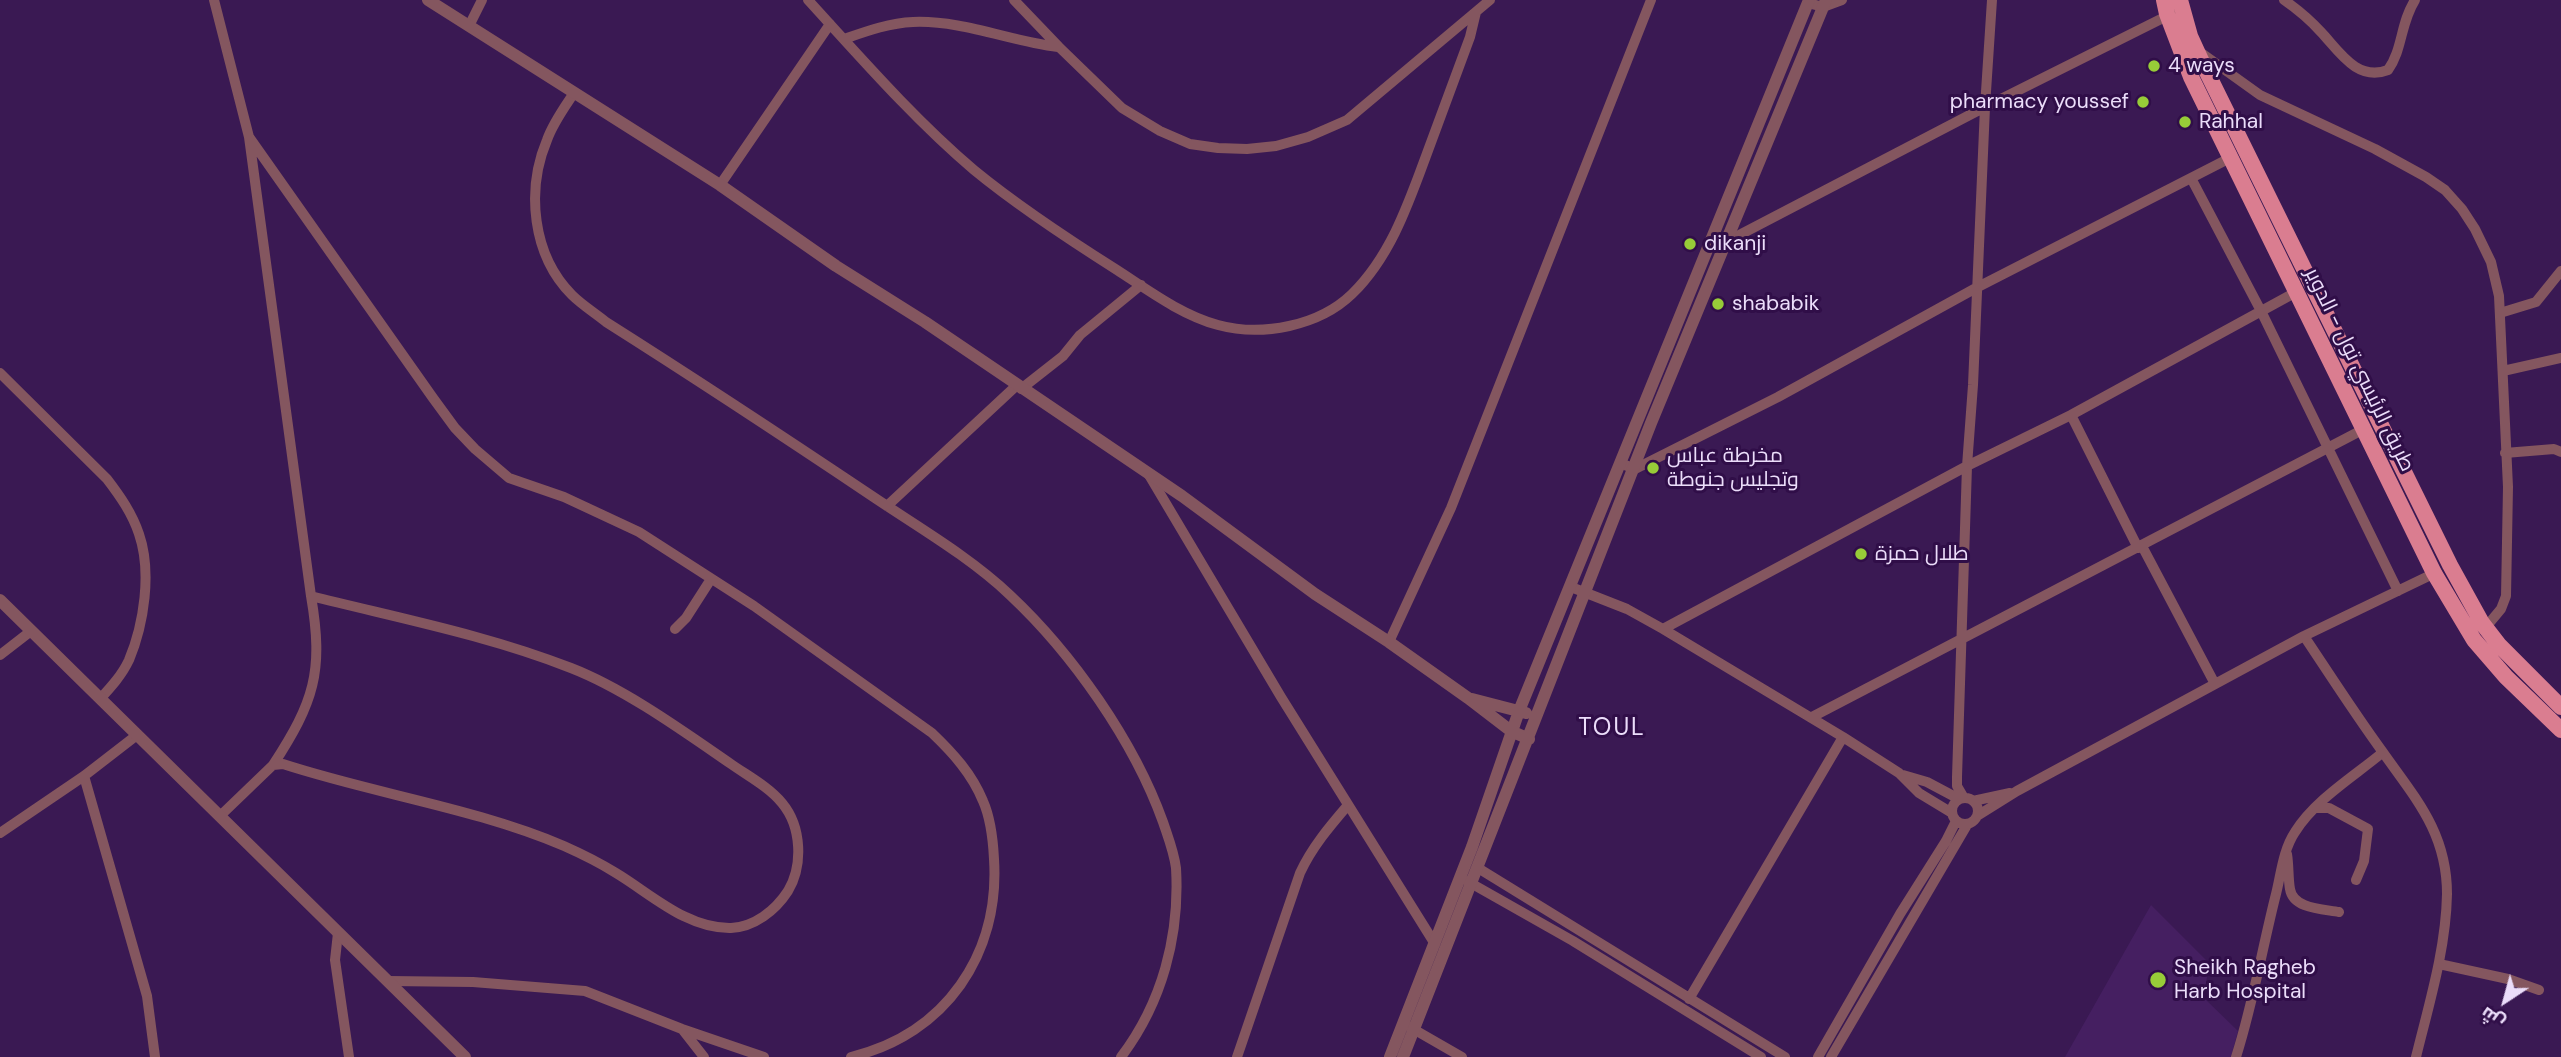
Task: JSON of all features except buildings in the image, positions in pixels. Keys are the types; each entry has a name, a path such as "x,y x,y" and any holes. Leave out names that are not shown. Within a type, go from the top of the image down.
{"main road":[{"name":"طريق الرئيسي تول - الدوير","path":"2173,6 2196,50 2304,287 2364,429 2434,573 2474,640 2505,677 2561,730"},
{"name":"طريق الرئيسي تول - الدوير","path":"2173,6 2191,78 2230,158 2380,419 2450,565 2499,645 2561,707"}],"street":[{"path":"214,0 249,137 257,185 316,646 312,691 301,721 273,765 220,816"},
{"path":"428,0 720,186 835,266 925,322 1235,533 1315,594 1389,642 1511,732 1529,739"},
{"path":"469,26 482,0"},
{"path":"808,0 937,136 973,169 1036,217 1188,313 1218,325 1267,331 1306,321 1343,302 1380,261 1412,193 1461,62 1476,12"},
{"path":"1014,0 1122,108 1160,131 1190,144 1218,148 1276,146 1308,137 1347,120 1490,0"},
{"path":"1389,642 1451,508 1651,0"},
{"path":"1403,1057 1409,1026 1435,944 1466,881 1478,868 1584,591 1669,380 1809,1 1824,4 1842,0"},
{"path":"1965,799 1957,786 1957,777 1967,466 1973,385 1984,107 1992,0"},
{"path":"2284,0 2317,27 2341,57 2374,74 2388,70 2394,62 2405,16 2415,0"},
{"path":"1390,1057 1409,1026 1466,881 1511,732 1655,375 1719,241 1824,4"},
{"path":"1719,241 2072,65 2173,6"},
{"path":"844,39 878,27 930,22 1059,47"},
{"path":"720,186 830,24"},
{"path":"2196,50 2260,95 2393,158 2445,190 2462,209 2484,246 2495,277 2500,313 2509,508 2506,596 2501,609 2486,627"},
{"path":"573,93 547,139 535,184 537,225 542,246 560,281 573,296 606,322 887,506 997,583 1042,626 1080,674 1143,775 1156,802 1175,867 1175,910 1166,970 1151,1010 1121,1057"},
{"path":"249,137 433,398 474,449 509,478 564,497 639,533 711,579 871,687 932,733 964,768 988,813 993,843 995,897 985,937 968,976 951,999 923,1023 877,1048 851,1057"},
{"path":"1620,463 1635,469 1778,397 1976,288 2230,158"},
{"path":"2191,178 2261,311 2398,591"},
{"path":"2500,313 2536,302 2561,271"},
{"path":"887,506 1019,387 1063,356 1080,335 1141,285"},
{"path":"1663,629 1967,466 2071,415 2304,287"},
{"path":"2503,371 2561,358"},
{"path":"0,373 107,479 122,498 141,537 144,582 141,622 128,662 120,677 100,699"},
{"path":"1655,375 1669,380"},
{"path":"2071,415 2215,684"},
{"path":"1812,718 2364,429"},
{"path":"2505,453 2554,449 2561,452"},
{"path":"1147,472 1281,697 1435,944"},
{"path":"1831,1057 1968,825 1978,817 2017,791 2304,636 2450,565"},
{"path":"675,629 686,618 711,579"},
{"path":"1571,587 1627,609 1812,718 1899,773 1919,793 1968,825"},
{"path":"273,765 283,764 528,832 566,847 614,872 689,919 715,927 745,926 768,913 788,891 798,864 796,833 791,818 782,803 767,789 595,678 529,653 441,626 311,596"},
{"path":"0,600 465,1057"},
{"path":"0,655 32,631"},
{"path":"2304,636 2382,753 2424,809 2440,846 2446,894 2439,964 2416,1057"},
{"path":"1468,698 1537,717"},
{"path":"0,833 84,776 137,735"},
{"path":"1689,999 1843,737"},
{"path":"2236,1057 2247,1021 2286,852 2295,832 2315,808 2382,753"},
{"path":"1899,773 1965,799 1978,808 1978,817"},
{"path":"84,776 146,996 155,1057"},
{"path":"1818,1057 1900,914 1946,841 1954,817 1953,805 1965,799 2017,791"},
{"path":"1237,1057 1306,859 1348,805"},
{"path":"2315,808 2329,808 2368,829 2364,861 2356,880"},
{"path":"2286,852 2293,898 2300,904 2339,912"},
{"path":"1478,868 1620,964 1644,985 1761,1057"},
{"path":"1466,881 1620,964 1650,975 1786,1057"},
{"path":"338,933 335,960 349,1057"},
{"path":"2439,964 2508,979 2539,990"},
{"path":"1644,985 1650,975"},
{"path":"389,981 473,982 585,991 764,1057"},
{"path":"1409,1026 1462,1057"},
{"path":"682,1029 704,1057"}],"shaded area":[{"name":"Sheikh Ragheb Harb Hospital","path":"2151,905 2209,963 2204,998 2238,1031 2231,1057 2065,1057"}],"place":[{"name":"4 ways","path":"2154,66"},
{"name":"pharmacy youssef","path":"2143,102"},
{"name":"Rahhal","path":"2185,122"},
{"name":"dikanji","path":"1690,244"},
{"name":"shababik","path":"1718,304"},
{"name":"مخرطة عباس وتجليس جنوطة","path":"1653,468"},
{"name":"طلال حمزة","path":"1861,554"},
{"name":"Sheikh Ragheb Harb Hospital","path":"2158,980"}],"district":[{"name":"TOUL","path":"1612,729"}]}
